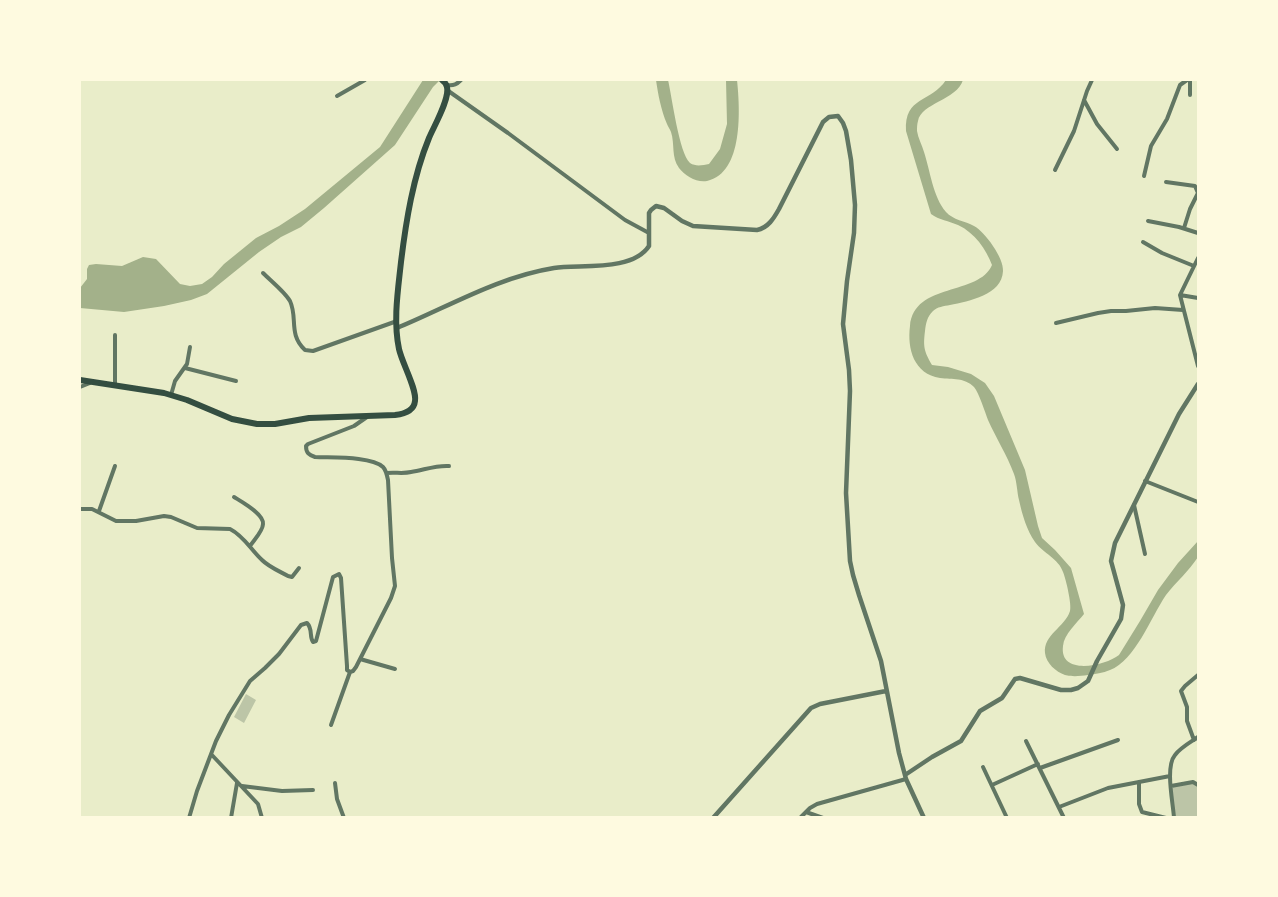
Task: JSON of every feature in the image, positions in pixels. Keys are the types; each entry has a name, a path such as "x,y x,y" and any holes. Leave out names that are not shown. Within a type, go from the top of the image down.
{"main road":[{"path":"80,380 171,395 232,419 257,424 275,424 309,418 395,416 407,413 414,407 416,395 399,349 397,324 401,261 416,176 443,107 445,84"}],"street":[{"path":"337,96 365,80"},
{"path":"445,84 452,86 461,80"},
{"path":"1055,170 1074,131 1092,80"},
{"path":"1144,177 1151,146 1167,119 1180,85 1188,80 1190,95"},
{"path":"445,84 625,220 649,233"},
{"path":"1084,99 1097,124 1117,149"},
{"path":"263,273 290,301 295,336 300,345 305,350 313,351 397,324 528,273 564,267 601,266 623,262 647,249 650,243 649,213 656,206 664,208 693,226 757,230 765,227 773,219 823,122 827,118 838,116 843,123 851,160 855,205 843,324 850,381 846,493 848,537 853,574 881,661 906,777 924,818"},
{"path":"1166,182 1195,186 1197,190 1198,193 1184,228"},
{"path":"1148,221 1198,233"},
{"path":"1143,242 1162,253 1194,266"},
{"path":"1198,258 1180,295 1198,366"},
{"path":"1180,295 1198,298"},
{"path":"1056,323 1112,311 1155,308 1184,310"},
{"path":"115,335 115,386"},
{"path":"171,395 175,381 187,364 190,347"},
{"path":"185,368 236,381"},
{"path":"80,387 90,382"},
{"path":"800,818 817,804 906,777 932,757 958,744 965,737 980,711 1002,698 1015,679 1020,678 1061,690 1071,690 1088,681 1121,619 1123,605 1111,561 1115,543 1179,414 1198,384"},
{"path":"331,725 350,672 360,659 395,586 387,473 384,467 374,462 315,458 307,452 306,446 354,426 367,417"},
{"path":"387,473 410,473 438,465 449,466"},
{"path":"99,511 115,466"},
{"path":"1145,481 1198,502"},
{"path":"234,497 254,510 263,520 260,531 250,546"},
{"path":"1134,504 1144,554"},
{"path":"80,509 99,511 116,521 136,521 164,516 196,528 230,529 240,536 263,561 288,576 292,577 299,568"},
{"path":"189,818 211,754 229,715 250,681 279,654 301,625 307,623 313,642 316,641 333,577 339,574 347,669 350,672"},
{"path":"360,659 395,669"},
{"path":"1174,818 1171,766 1175,754 1196,738 1188,725 1188,711 1181,691 1198,675"},
{"path":"713,818 811,708 820,704 886,691"},
{"path":"992,785 1039,766 1118,740"},
{"path":"1026,741 1064,818"},
{"path":"211,754 258,804 262,818"},
{"path":"983,767 1007,818"},
{"path":"1059,807 1108,788 1170,776"},
{"path":"231,818 237,782"},
{"path":"1139,782 1139,804 1142,812 1166,818"},
{"path":"1171,786 1193,782 1198,785"},
{"path":"335,783 337,799 344,818"},
{"path":"241,786 274,791 313,790"},
{"path":"805,812 823,818"}],"shaded area":[{"path":"423,80 440,80 395,145 301,227 259,252 207,294 164,306 124,312 80,308 80,288 87,279 89,265 122,266 143,257 156,259 180,284 190,286 202,284 256,238 305,209 380,147"},
{"path":"656,80 668,80 682,148 690,163 700,165 709,164 720,149 727,124 726,80 737,80 739,122 737,138 728,166 719,176 707,181 699,181 684,174 679,168 675,159 671,131 661,108"},
{"path":"946,80 963,80 954,92 925,110 918,121 918,136 942,206 952,217 974,226 983,234 997,253 1003,271 997,286 991,291 975,299 933,311 926,323 925,349 932,365 971,374 985,383 994,396 1025,470 1042,538 1071,568 1084,614 1068,633 1064,642 1064,655 1068,662 1075,665 1094,665 1119,655 1158,590 1198,541 1198,557 1166,595 1135,648 1119,665 1105,672 1068,676 1049,664 1045,653 1047,641 1064,622 1070,611 1067,586 1061,567 1038,546 1030,533 1022,511 1014,474 974,387 962,380 931,376 918,366 911,352 910,326 914,312 923,302 974,281 985,275 992,265 983,247 970,232 931,214 906,131 909,112"}],"building":[{"path":"246,694 256,700 244,723 234,717"},
{"path":"1196,782 1198,818 1174,818 1172,786"}]}
